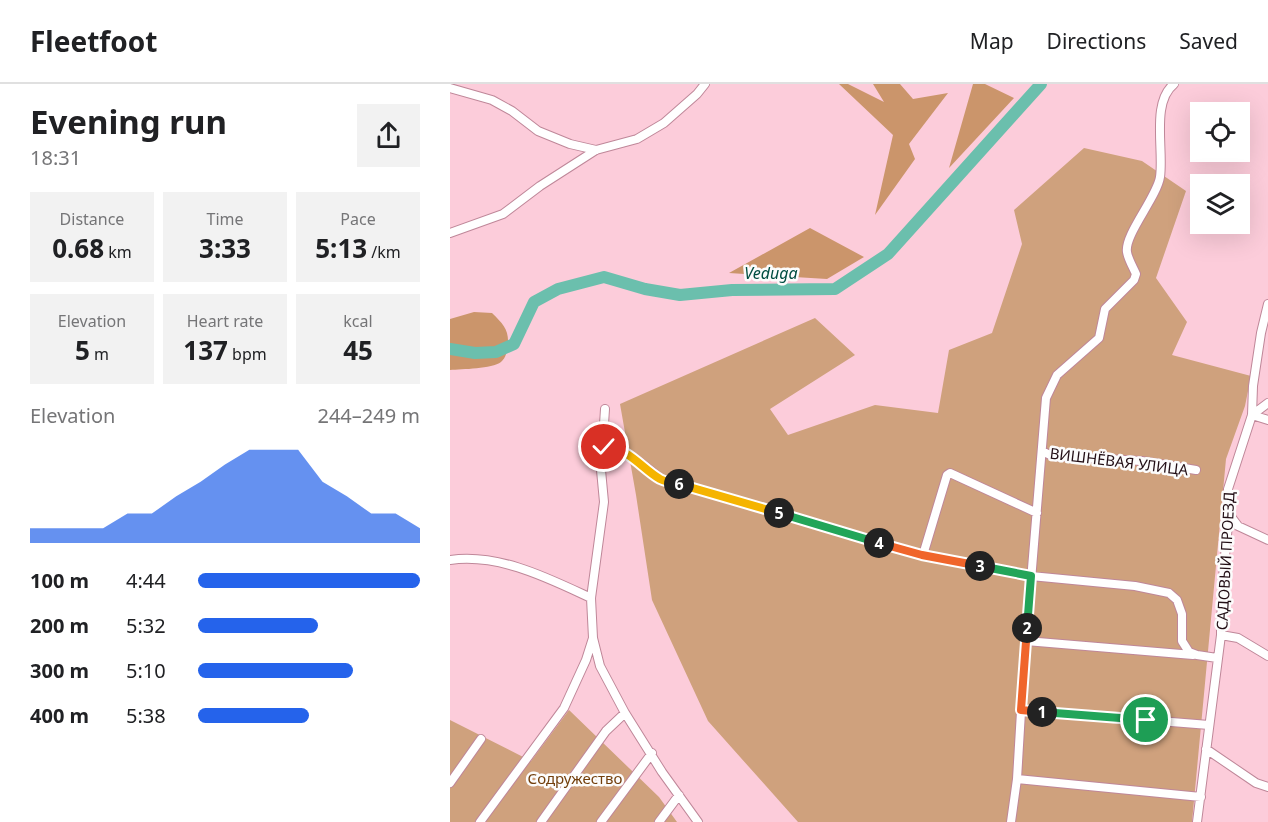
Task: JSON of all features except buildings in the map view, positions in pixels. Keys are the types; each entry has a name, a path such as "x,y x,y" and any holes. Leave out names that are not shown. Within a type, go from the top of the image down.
{"street":[{"path":"450,232 504,214 540,186 596,150 638,139 664,123 705,84"},
{"path":"1011,822 1017,779 1046,398 1057,375 1099,338 1105,309 1134,280 1136,274 1126,252 1160,178 1162,106 1165,94 1174,84"},
{"path":"450,88 492,100 512,111 538,131 570,144 596,150"},
{"name":"САДОВЫЙ ПРОЕЗД","path":"1197,822 1221,635 1229,514 1228,489 1251,415 1261,333 1268,304"},
{"path":"1251,415 1268,403"},
{"path":"605,409 601,470 604,502 591,598 593,638 600,666 625,712 662,772 698,822"},
{"path":"1251,415 1268,420"},
{"path":"604,447 612,447 641,463 661,479 922,555 1031,576 1135,586 1170,592 1177,600 1182,614 1182,640 1189,652 1197,655"},
{"name":"ВИШНЁВАЯ УЛИЦА","path":"1042,451 1052,456 1142,460 1196,470"},
{"path":"922,555 947,475 950,473 1037,513"},
{"path":"1229,514 1239,526 1268,540"},
{"path":"450,560 483,560 514,566 591,598"},
{"path":"1221,635 1238,638 1268,656"},
{"path":"480,822 564,708 586,660 593,638"},
{"path":"1026,641 1217,658"},
{"path":"1021,710 1209,725"},
{"path":"541,822 606,731 625,712"},
{"path":"450,783 482,739"},
{"path":"1206,749 1256,783 1268,787"},
{"path":"601,822 652,753"},
{"path":"1017,779 1201,797"},
{"path":"659,822 679,795"}],"green space":[{"path":"1084,148 1142,161 1186,191 1156,278 1187,322 1172,355 1251,376 1245,406 1226,459 1192,822 798,822 708,721 652,600 620,404 815,318 855,355 770,409 788,435 875,405 938,413 949,350 992,333 1022,244 1014,210"},
{"name":"Содружество","path":"569,710 659,797 677,822 450,822 450,720 531,761"}],"shaded area":[{"path":"839,84 848,84 884,102 873,84 900,84 913,99 948,93 909,144 915,159 875,215 893,135"},
{"path":"973,84 985,84 1014,98 949,168"},
{"path":"810,228 864,257 827,279 729,273"},
{"path":"474,312 492,313 502,324 508,339 505,356 501,362 491,366 450,370 450,319"}],"waterway":[{"name":"Veduga","path":"450,349 475,353 496,352 514,344 534,302 558,289 604,277 645,289 680,295 732,290 835,289 888,254 1041,84"}],"route":[{"path":"604,447 612,447 641,463 661,479 922,555 1031,576 1021,710 1146,720"}]}
